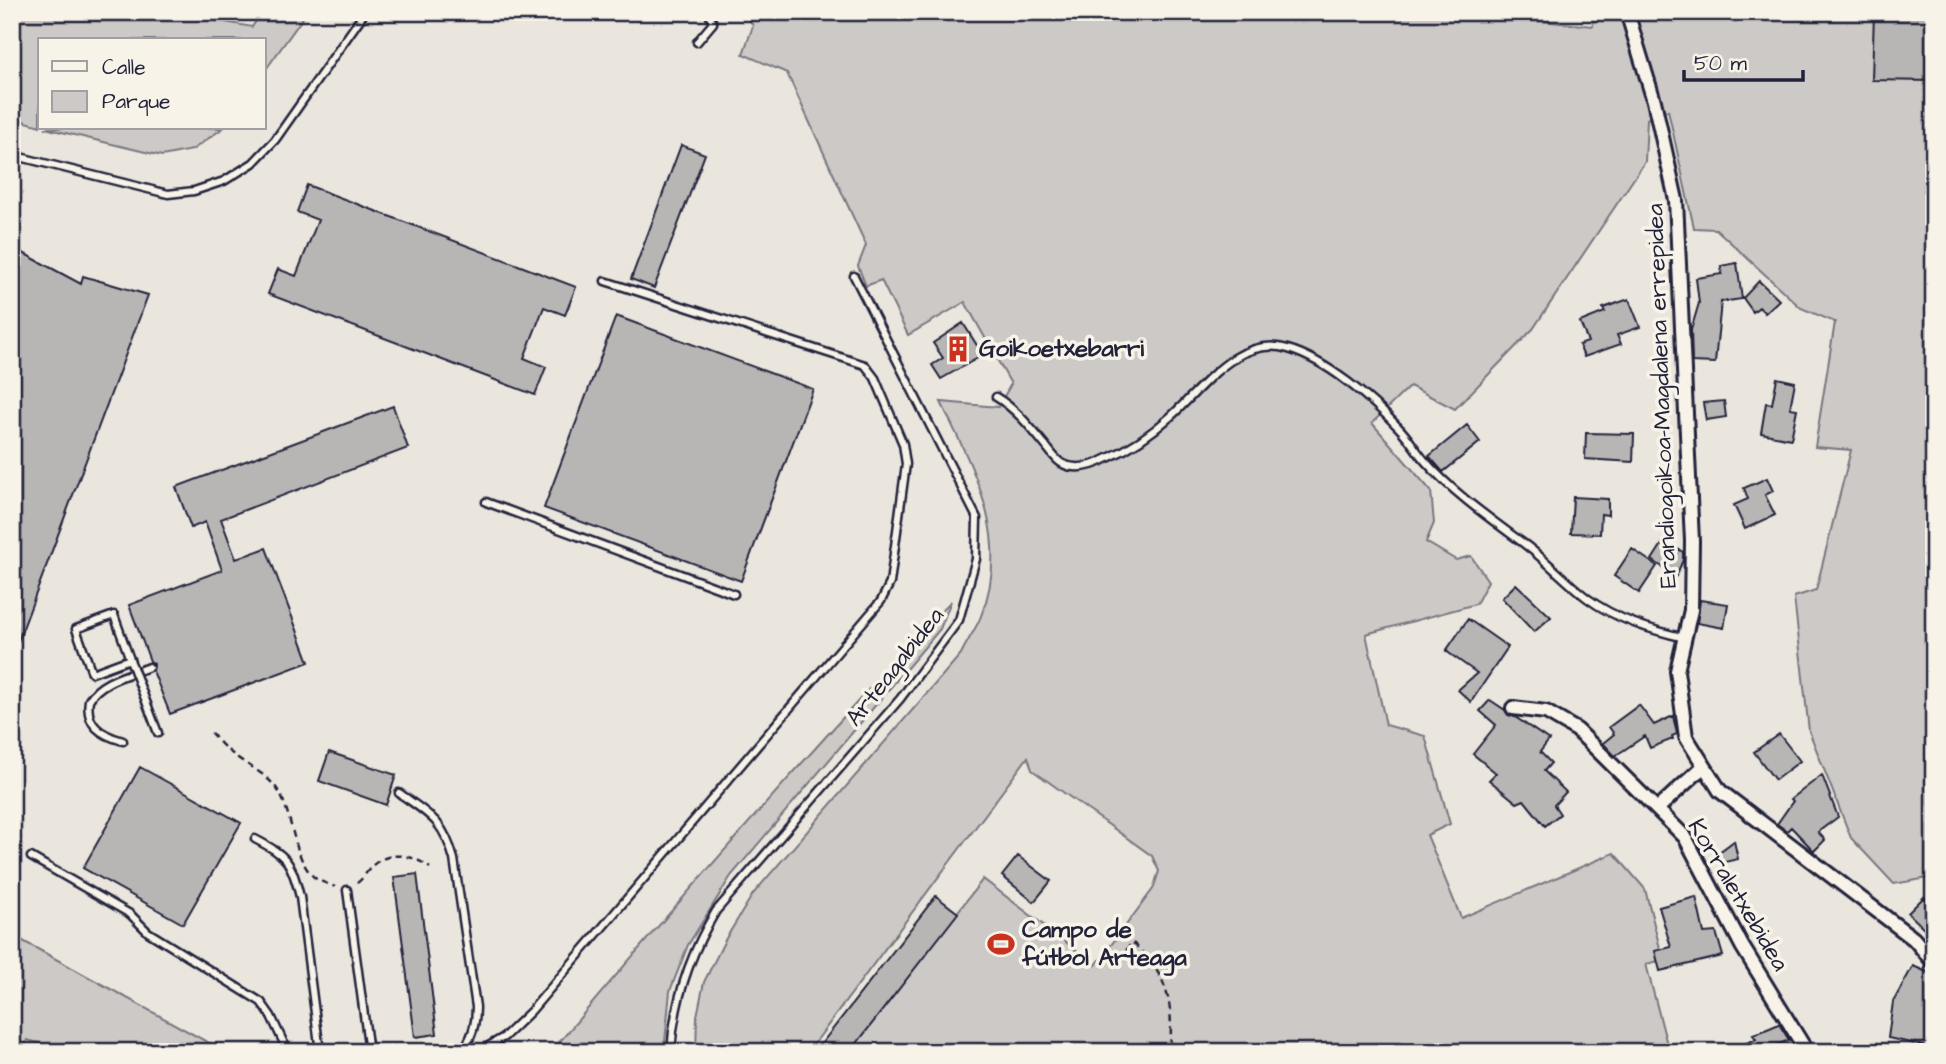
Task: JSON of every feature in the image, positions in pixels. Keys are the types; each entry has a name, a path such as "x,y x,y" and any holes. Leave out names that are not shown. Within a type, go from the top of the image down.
{"street":[{"name":"Erandiogoikoa-Magdalena errepidea","path":"1626,12 1654,101 1676,200 1692,541 1691,610 1677,671 1686,737 1720,791 1914,939 1934,963"},
{"name":"Korraletxebidea","path":"1513,708 1546,712 1577,730 1685,837 1742,946 1807,1052"},
{"path":"1657,809 1704,766"}],"lane":[{"path":"12,155 168,194 194,191 224,181 253,163 275,140 365,12"},
{"path":"697,42 713,23 708,12"},
{"name":"Arteagabidea","path":"671,1052 675,1015 684,976 700,937 758,861 900,699 959,620 976,559 976,518 854,276"},
{"path":"478,1052 505,1037 531,1011 881,601 890,583 906,464 904,443 875,378 865,365 605,281"},
{"path":"996,397 1023,419 1061,464 1076,467 1097,464 1148,435 1237,357 1262,347 1285,348 1327,367 1381,409 1402,430 1425,462 1475,508 1547,562 1589,600 1651,629 1685,638"},
{"path":"486,502 734,594"},
{"path":"131,662 92,673 76,629 114,615 159,733"},
{"path":"123,741 100,733 90,719 89,700 98,688 105,684 149,667"},
{"path":"399,793 439,823 448,837 454,859 476,1007 476,1022 470,1040 462,1052"},
{"path":"255,839 286,858 296,877 320,1052"},
{"path":"31,858 130,914 149,932 261,1002 271,1016 288,1052"},
{"path":"347,890 369,1052"}],"path":[{"path":"211,733 228,751 252,766 276,788 285,804 300,854 316,878 347,890 384,857 399,855 412,857 430,868"},
{"path":"1126,951 1132,942 1149,958 1160,975 1172,1015 1170,1052"}],"green space":[{"path":"12,12 170,12 252,27 262,12 307,12 266,69 266,38 38,38 38,125 12,118"},
{"path":"746,12 1475,12 1475,15 1593,26 1594,12 1934,12 1934,877 1894,884 1851,838 1809,731 1794,597 1816,590 1851,450 1815,447 1835,322 1801,308 1716,229 1694,228 1668,110 1647,119 1645,162 1533,329 1455,409 1410,386 1372,423 1431,491 1434,523 1426,542 1456,560 1471,556 1488,581 1476,604 1366,634 1386,725 1425,736 1450,824 1427,835 1461,918 1614,853 1645,889 1663,960 1646,964 1669,1052 850,1052 983,879 1096,965 1153,889 1159,871 1152,856 1032,770 1028,757 808,1052 696,1052 697,1016 704,982 753,894 961,654 979,621 990,587 991,532 976,479 941,402 998,407 1011,384 965,302 908,335 881,280 866,286 858,266 866,245 787,73 743,54 753,26"},
{"path":"53,130 220,130 192,150 162,156"},
{"path":"951,601 940,629 731,876 688,945 670,991 664,1052 551,1052 748,824"},
{"path":"12,935 222,1052 72,1052 27,1040 23,1052 12,1052"}],"building":[{"path":"1874,12 1934,12 1934,81 1872,80"},
{"path":"681,145 705,154 654,288 631,279"},
{"path":"307,185 576,287 565,315 544,307 524,358 546,367 535,395 268,294 278,269 296,276 318,220 297,212"},
{"path":"12,247 81,284 83,276 148,295 14,652"},
{"path":"1737,263 1742,299 1721,302 1715,363 1692,362 1691,330 1699,303 1696,278 1722,274 1721,266"},
{"path":"1759,281 1779,300 1765,313 1759,307 1753,312 1743,298"},
{"path":"1629,299 1640,327 1617,335 1621,344 1584,357 1579,345 1588,342 1580,322 1605,312 1603,308"},
{"path":"616,316 813,389 741,581 544,508"},
{"name":"Goikoetxebarri","path":"963,323 983,355 941,379 932,365 943,358 933,343"},
{"path":"1777,378 1795,382 1790,408 1797,409 1791,439 1761,433 1766,403 1772,404"},
{"path":"1724,401 1726,417 1706,420 1703,403"},
{"path":"393,406 408,448 221,519 236,559 266,548 309,662 170,714 153,671 154,664 150,661 129,605 222,570 205,522 191,528 176,487"},
{"path":"1467,425 1480,442 1443,472 1429,456"},
{"path":"1586,433 1634,434 1633,462 1585,459"},
{"path":"1767,478 1773,491 1765,495 1775,515 1745,529 1734,505 1748,499 1744,488"},
{"path":"1573,497 1608,499 1608,515 1601,514 1600,534 1571,533"},
{"path":"1664,541 1683,552 1683,560 1676,576 1652,560"},
{"path":"1632,549 1657,566 1639,593 1614,576"},
{"path":"1516,584 1551,617 1534,632 1502,598"},
{"path":"1700,600 1728,604 1724,628 1697,623"},
{"path":"1468,619 1508,647 1471,702 1458,690 1477,673 1446,651"},
{"path":"1490,700 1508,715 1549,740 1540,752 1551,763 1544,771 1566,792 1554,805 1560,814 1545,826 1524,800 1517,803 1489,780 1496,773 1473,754 1496,725 1480,711"},
{"path":"1639,705 1654,725 1673,716 1677,734 1672,736 1673,739 1650,748 1645,736 1615,756 1603,743 1614,734 1609,727"},
{"path":"1779,734 1800,761 1775,780 1754,752"},
{"path":"329,752 396,775 386,805 319,781"},
{"path":"140,767 241,823 183,924 83,868"},
{"path":"1822,775 1838,817 1818,832 1825,840 1814,851 1791,827 1787,831 1777,824 1793,801 1791,799"},
{"path":"1734,841 1738,859 1721,863 1718,853"},
{"path":"1018,856 1051,881 1034,902 1002,876"},
{"path":"417,874 437,1034 415,1037 394,877"},
{"path":"936,896 958,913 850,1052 815,1052"},
{"path":"1696,897 1704,933 1716,932 1723,956 1660,971 1655,951 1671,947 1659,907"},
{"path":"1924,897 1934,908 1934,926 1927,931 1908,913"},
{"path":"1913,966 1934,975 1934,1048 1888,1038 1893,1002"},
{"path":"1779,1024 1789,1040 1760,1052 1726,1052 1756,1039 1753,1035"}],"place":[{"name":"Goikoetxebarri","path":"958,349"},
{"name":"Campo de fútbol Arteaga","path":"1001,944"}]}
